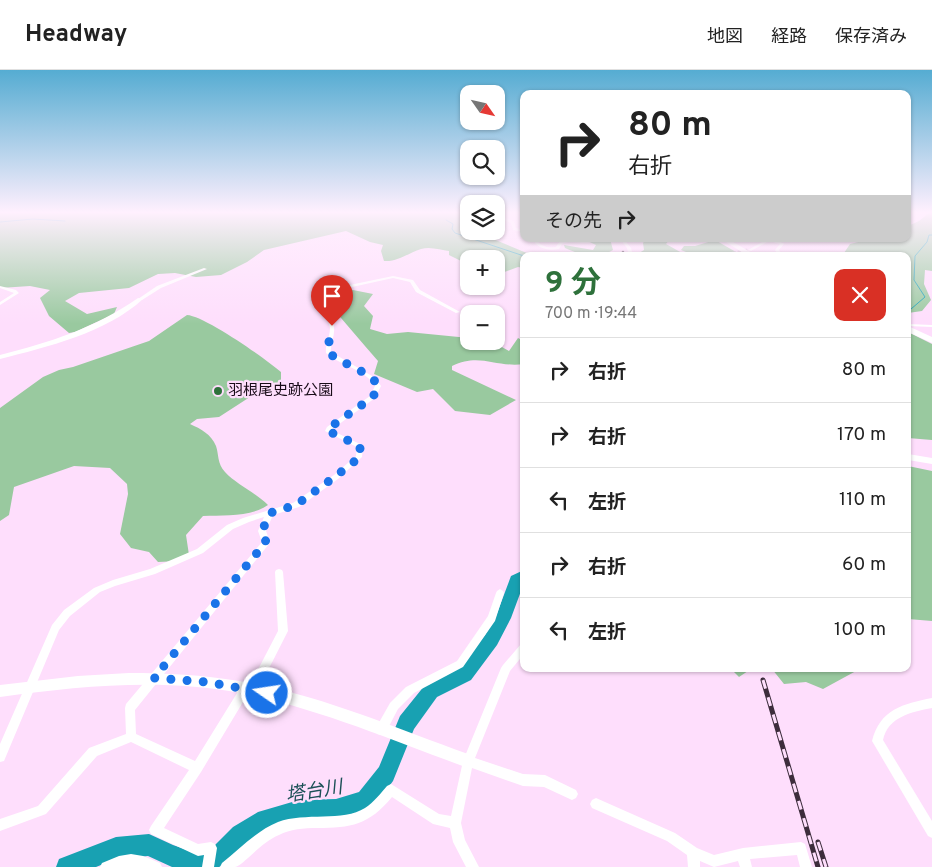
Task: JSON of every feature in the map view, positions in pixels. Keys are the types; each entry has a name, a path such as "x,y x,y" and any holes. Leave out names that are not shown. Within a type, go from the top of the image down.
{"highway":[{"path":"911,328 932,339"}],"street":[{"path":"0,357 66,339 118,315 159,288 205,269"},
{"path":"0,757 55,628 67,614 97,590 113,583 152,572 200,551 230,527 246,520 296,505 360,457 360,446 328,431 329,428 373,397 378,386 371,376 350,367 329,353 328,347 332,326 322,309 322,305 330,294 346,287 397,278 411,281 418,291 458,312"},
{"path":"0,287 17,293 0,304"},
{"path":"911,328 932,326"},
{"path":"911,458 932,461"},
{"path":"131,737 130,708 266,542 262,531 270,513"},
{"path":"208,867 211,848 198,850 155,830 249,689 283,631 278,572"},
{"path":"385,732 394,706 406,694 460,664 492,618 500,593"},
{"path":"473,867 459,842 455,823 468,761 506,668 520,652"},
{"path":"0,691 30,686 123,677 207,682 249,689 314,706 523,780 545,781 572,794"},
{"path":"932,703 908,708 884,721 878,730 877,741 932,832"},
{"path":"0,825 42,810 93,752 131,737 197,768"},
{"path":"226,867 277,828 292,824 342,822 356,819 368,813 391,790 437,820 455,823"},
{"path":"596,804 671,837 693,852 714,860 745,861 801,848 806,867"},
{"path":"693,852 694,867"},
{"path":"110,866 137,859 156,867"}],"green space":[{"path":"0,250 264,250 247,262 221,275 196,277 175,273 158,274 129,288 79,293 65,301 87,314 117,307 114,314 69,333 49,316 40,298 50,290 30,286 0,288"},
{"path":"381,250 418,250 398,259 384,261"},
{"path":"445,250 460,250 460,260 449,255 449,251"},
{"path":"505,250 524,252 520,252 520,267 505,272"},
{"path":"571,250 613,250 608,252 575,252"},
{"path":"644,250 677,250 680,252 641,252"},
{"path":"681,250 733,250 736,252 718,252 686,252"},
{"path":"846,250 932,250 932,271 925,270 924,284 931,300 922,311 911,313 911,252 845,252"},
{"path":"348,289 373,294 364,306 373,316 370,329 387,334 408,332 460,337 460,350 505,349 509,351 518,338 520,339 520,364 471,360 452,366 452,370 516,400 490,415 455,411 433,389 417,392 374,374 378,361 328,303"},
{"path":"187,315 196,317 221,330 281,372 281,386 275,391 253,395 219,417 197,419 190,424 202,430 211,438 216,446 225,472 268,505 254,512 203,516 186,535 189,555 180,561 158,562 149,552 131,548 120,534 128,494 127,484 110,468 74,466 14,487 9,515 0,521 0,408 43,377 149,341"},
{"path":"911,334 932,344 932,440 911,438"},
{"path":"911,467 932,471 932,621 911,619"},
{"path":"734,672 746,672 739,677"},
{"path":"774,672 854,672 823,689 806,682 784,684"}],"waterway":[{"path":"507,250 520,255"},
{"path":"911,309 925,297 914,280 915,256 920,250"},
{"name":"塔台川","path":"67,867 116,848 149,845 169,855 196,864 221,855 241,835 258,823 299,811 336,810 366,801 386,774 407,723 431,691 465,674 491,640 503,618 516,580 520,578"}],"tunnel":[{"path":"740,252 748,250"}],"railway":[{"path":"763,680 818,867"},
{"path":"818,842 826,867"}],"place":[{"name":"羽根尾史跡公園","path":"218,391"}],"route":[{"path":"267,693 207,682 154,678 266,542 262,531 270,513 296,505 360,457 360,446 328,431 329,428 373,397 377,392 378,386 371,376 350,367 329,353 328,347 332,326"}]}
